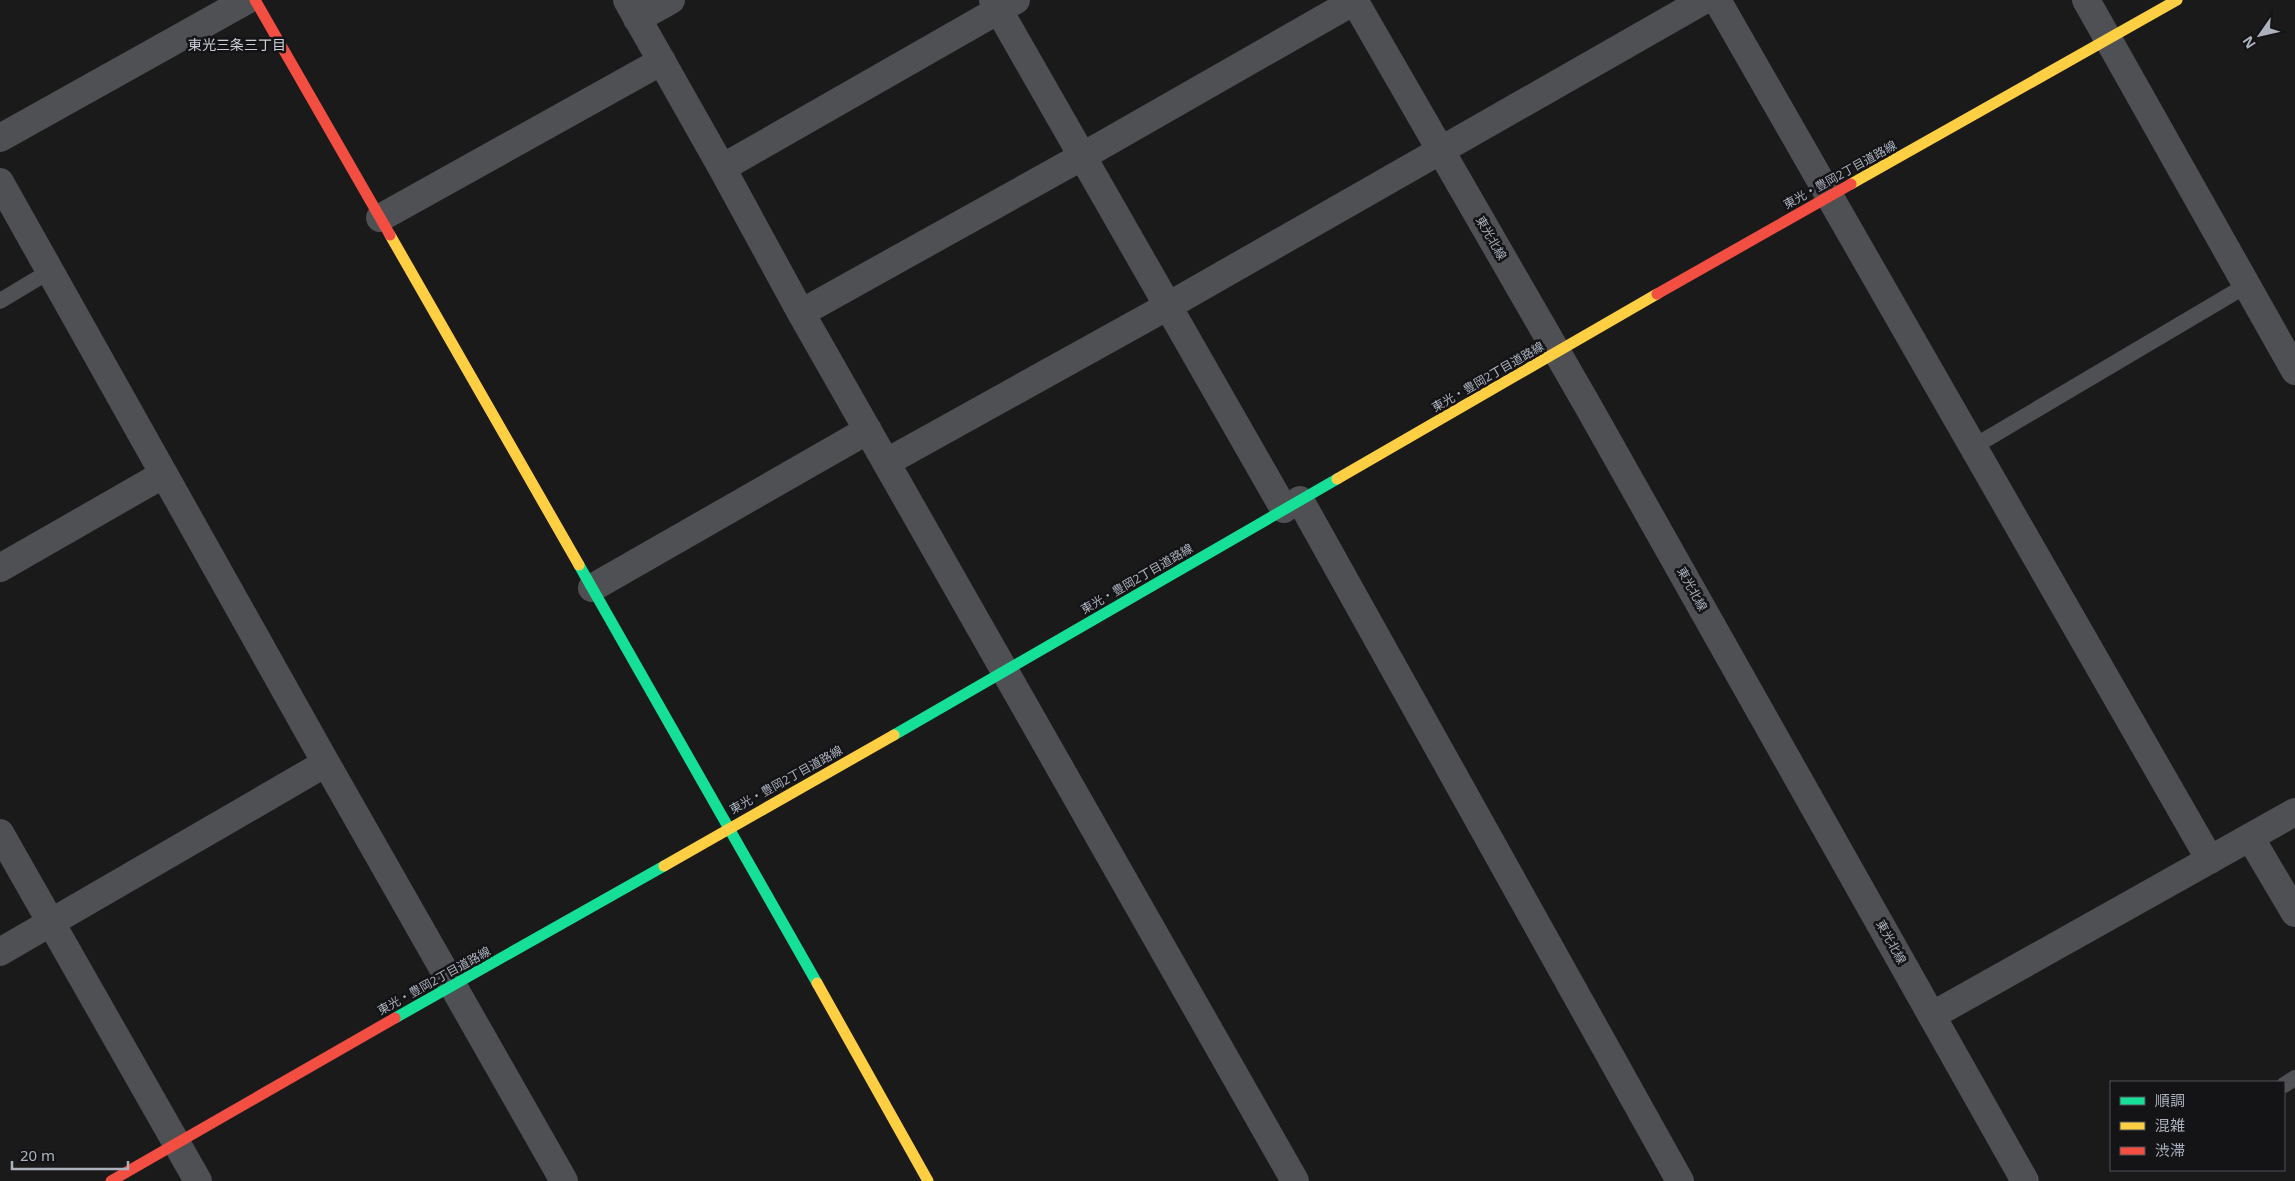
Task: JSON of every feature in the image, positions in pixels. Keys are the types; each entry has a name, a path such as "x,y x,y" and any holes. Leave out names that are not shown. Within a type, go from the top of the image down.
{"street":[{"path":"0,138 247,0"},
{"path":"255,0 730,828 928,1181"},
{"path":"671,0 632,9 801,313 1296,1181"},
{"path":"801,313 1083,156 1355,0"},
{"name":"東光北線","path":"1355,0 1558,353 1933,1015 2020,1179"},
{"path":"887,462 1168,306 1704,0"},
{"path":"1717,0 2210,860"},
{"path":"2086,0 2295,371"},
{"name":"東光・豊岡2丁目道路線","path":"111,1181 176,1142 453,987 1006,672 1292,504 1558,353 1599,327 2177,0"},
{"path":"722,168 1003,3 1083,156 1168,306 1292,504 1680,1181"},
{"path":"380,218 662,61"},
{"path":"0,182 326,763 564,1181"},
{"path":"592,588 868,430"},
{"path":"0,568 164,474"},
{"path":"0,952 326,763"},
{"path":"1933,1015 2295,812"},
{"path":"0,833 198,1181"},
{"path":"2250,837 2295,913"}],"lane":[{"path":"0,301 50,271"},
{"path":"1974,447 2246,285"}],"traffic: fast":[{"path":"894,735 1337,479"},
{"path":"579,565 817,983"},
{"path":"395,1018 664,866"}],"traffic: slow":[{"path":"1851,184 2177,0"},
{"path":"390,235 579,565"},
{"path":"1337,479 1657,294"},
{"path":"664,866 894,735"},
{"path":"817,983 928,1181"}],"traffic: jam":[{"path":"255,0 390,235"},
{"path":"1657,294 1851,184"},
{"path":"111,1181 395,1018"}],"district":[{"name":"東光三条三丁目","path":"237,45"}]}
